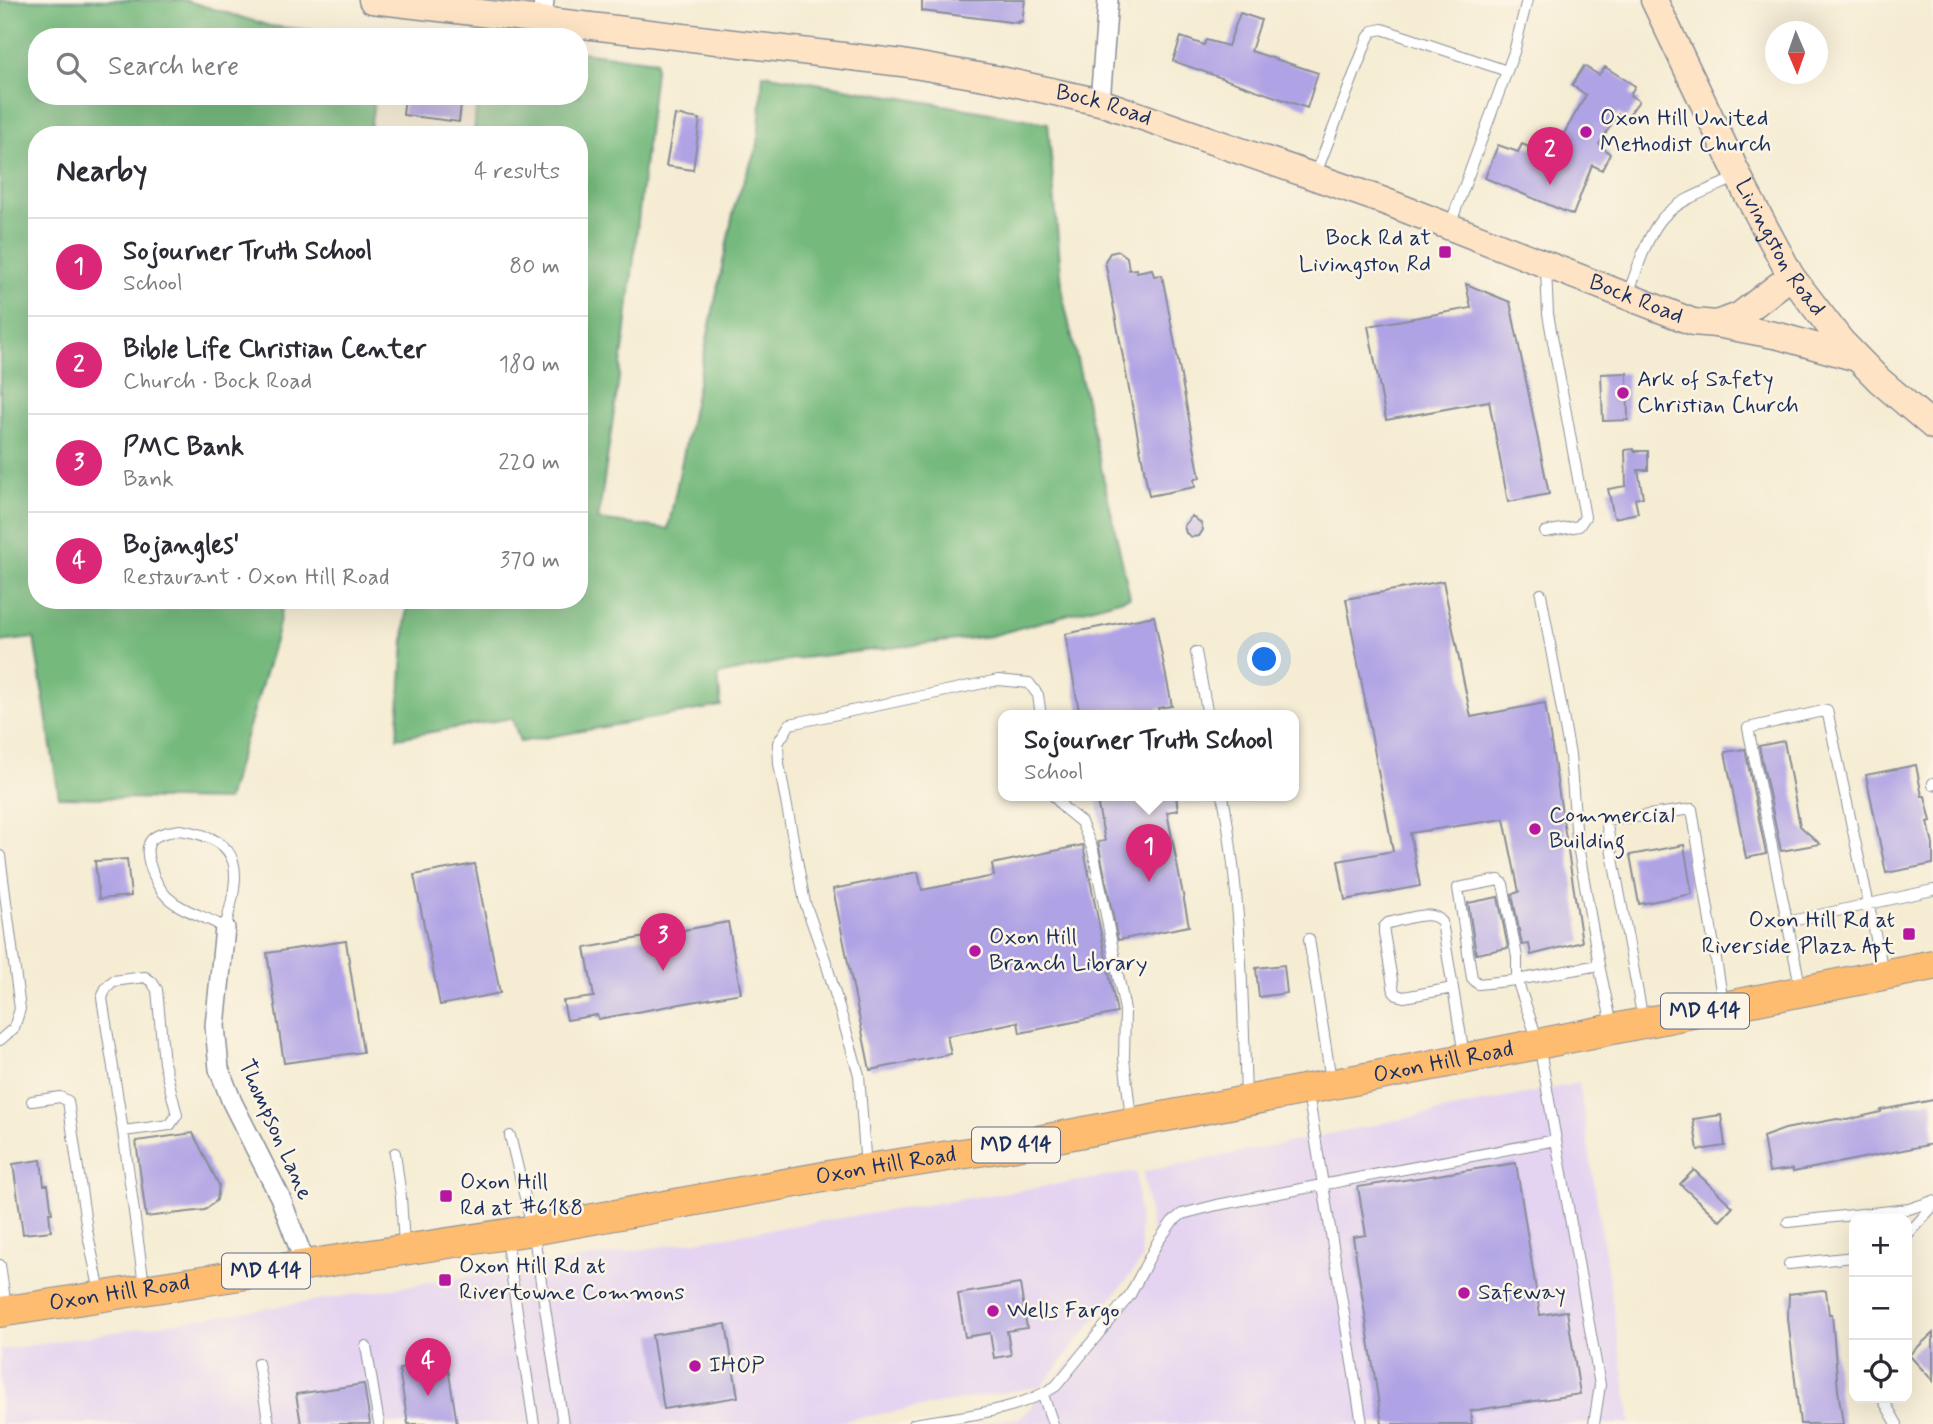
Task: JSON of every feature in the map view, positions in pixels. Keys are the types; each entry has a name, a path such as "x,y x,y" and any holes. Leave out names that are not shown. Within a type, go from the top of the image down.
{"main road":[{"name":"Bock Road","path":"372,0 543,10 902,63 996,79 1100,102 1450,226 1693,322 1716,324 1739,316 1791,276"},
{"name":"Livingston Road","path":"1654,0 1738,176 1791,276 1840,341 1879,380 1933,426"},
{"path":"1716,324 1779,336 1857,358"},
{"name":"Oxon Hill Road","path":"3,1312 519,1232 866,1169 1010,1146 1465,1059 1933,965"}],"street":[{"path":"1100,102 1108,0"},
{"name":"Thompson Lane","path":"225,928 215,1026 219,1069 241,1122 280,1197 306,1266"}],"lane":[{"path":"1450,226 1507,71 1527,0"},
{"path":"1315,177 1373,31 1382,29 1507,71"},
{"path":"1627,297 1660,220 1679,205 1738,176"},
{"path":"1545,532 1578,526 1585,517 1548,314 1546,265"},
{"path":"1541,594 1570,755 1577,840 1613,1029"},
{"path":"1196,652 1207,710"},
{"path":"866,1169 859,1074 806,903 779,764 778,743 790,724 998,680 1029,683 1038,695 1040,710"},
{"path":"1801,991 1748,728 1827,710 1884,975"},
{"path":"1058,801 1082,822 1093,850 1125,1010 1124,1059 1131,1123"},
{"path":"1224,801 1231,839 1242,976 1246,1100"},
{"path":"1644,1023 1606,821 1692,809 1724,1007"},
{"path":"180,830 211,838 225,847 235,866 235,882 225,928 179,906 165,895 152,873 147,855 147,845 153,838 164,832 180,830"},
{"path":"0,856 20,1009 14,1028 0,1040"},
{"path":"1594,1424 1600,1385 1539,1044 1517,980 1517,957 1503,884 1499,880 1458,887 1472,978 1478,984 1517,980 1599,965"},
{"path":"1787,922 1933,890"},
{"path":"1453,988 1397,995 1394,992 1384,927 1388,923 1429,915 1437,916 1442,922 1465,1059"},
{"path":"1309,939 1320,1086 1323,1185 1362,1424"},
{"path":"123,1131 170,1125 177,1115 164,1063 157,990 145,977 113,981 102,998 144,1289"},
{"path":"32,1101 60,1097 68,1101 87,1230 101,1296"},
{"path":"510,1136 534,1424"},
{"path":"914,1424 993,1410 1043,1395 1056,1386 1075,1366 1130,1294 1157,1243 1172,1222 1182,1214 1556,1140"},
{"path":"395,1153 404,1249"},
{"path":"1788,1222 1933,1204"},
{"path":"1912,1229 1933,1204"},
{"path":"519,1232 563,1424"},
{"path":"1789,1264 1849,1258"},
{"path":"0,1265 3,1312"},
{"path":"366,1346 379,1424"},
{"path":"258,1363 268,1424"},
{"path":"1043,1395 1053,1424"},
{"path":"1885,1403 1897,1424"}],"shaded area":[{"path":"1579,1083 1631,1424 976,1424 1022,1417 1157,1265 1143,1172"},
{"path":"1136,1172 1142,1260 1042,1386 824,1424 0,1424 0,1350"}],"green space":[{"path":"0,0 184,0 270,26 289,28 28,28 28,105 374,105 370,126 28,126 28,609 282,609 227,800 59,797 34,638 0,642"},
{"path":"588,53 656,61 625,337 598,520 668,529 735,204 758,144 763,74 1048,123 1063,297 1130,597 991,636 794,659 718,675 721,706 520,742 512,718 397,738 406,609 588,609 588,126 475,126 476,105 588,105"}],"building":[{"path":"922,0 1025,0 1022,22 1019,23 922,11"},
{"path":"1240,13 1261,20 1251,51 1318,73 1307,108 1173,61 1181,37 1204,45 1206,40 1228,46"},
{"name":"Oxon Hill United Methodist Church","path":"1584,66 1599,75 1605,67 1635,86 1630,95 1639,101 1626,119 1618,114 1599,144 1610,154 1602,170 1592,165 1573,215 1485,178 1498,145 1518,152 1522,144 1551,156 1586,95 1572,85"},
{"path":"404,105 461,105 459,122 403,115"},
{"path":"675,115 700,119 693,170 666,166"},
{"path":"1119,251 1127,257 1129,270 1137,269 1137,272 1152,269 1154,276 1162,275 1200,478 1194,479 1195,487 1149,496 1105,261 1110,253"},
{"path":"1466,284 1510,302 1549,494 1508,502 1489,401 1386,420 1368,326 1471,308"},
{"path":"1627,373 1628,420 1603,421 1601,374"},
{"path":"1625,450 1648,451 1648,470 1638,470 1643,497 1635,499 1638,513 1614,518 1608,489 1626,486"},
{"path":"1192,516 1201,523 1203,530 1199,536 1192,537 1186,533 1184,526"},
{"path":"1443,581 1471,717 1545,703 1582,942 1531,955 1529,944 1522,945 1512,894 1519,892 1504,819 1410,833 1420,886 1345,900 1338,861 1393,851 1346,599"},
{"path":"1154,616 1172,706 1158,710 1079,710 1065,634"},
{"path":"1784,741 1800,826 1820,844 1781,851 1759,746"},
{"path":"1745,749 1766,854 1746,858 1725,752"},
{"path":"1916,765 1922,796 1925,796 1931,821 1928,822 1933,845 1933,864 1886,873 1866,775"},
{"path":"1097,801 1177,801 1178,810 1167,812 1189,926 1118,940 1098,842 1105,841"},
{"name":"Oxon Hill Branch Library","path":"1083,845 1117,1013 1020,1033 1018,1022 947,1036 951,1054 870,1070 833,889 918,872 922,890 994,876 992,864"},
{"path":"1684,845 1692,894 1639,904 1630,855"},
{"path":"127,859 131,896 99,899 95,861"},
{"path":"475,864 500,993 440,1005 414,875"},
{"path":"1498,897 1508,948 1476,954 1468,903"},
{"path":"728,922 741,993 598,1019 597,1015 567,1020 563,1001 594,997 585,948"},
{"path":"346,941 363,1052 284,1063 267,953"},
{"path":"1284,965 1287,993 1259,997 1256,968"},
{"path":"1933,1100 1933,1144 1793,1172 1792,1169 1769,1172 1763,1137 1785,1129 1837,1119 1847,1120"},
{"path":"1721,1115 1725,1146 1698,1150 1693,1119"},
{"path":"193,1133 219,1185 217,1200 205,1210 146,1217 136,1141"},
{"path":"41,1160 44,1185 48,1185 52,1213 49,1213 51,1231 23,1234 13,1164"},
{"path":"1516,1163 1540,1315 1567,1311 1580,1394 1470,1411 1472,1424 1382,1424 1353,1237 1366,1235 1358,1187"},
{"path":"1694,1170 1733,1207 1720,1221 1680,1184"},
{"name":"Wells Fargo","path":"1020,1284 1027,1328 1007,1331 1011,1355 994,1358 990,1333 965,1337 958,1294"},
{"path":"1826,1291 1829,1314 1832,1314 1843,1424 1800,1424 1788,1318 1789,1294"},
{"name":"IHOP","path":"726,1324 738,1397 664,1409 652,1335"},
{"path":"1933,1333 1933,1381 1912,1358 1912,1352"},
{"path":"447,1361 457,1424 408,1424 399,1369"},
{"path":"364,1384 370,1424 301,1424 296,1394"}],"place":[{"name":"Oxon Hill United Methodist Church","path":"1586,132"},
{"name":"Bible Life Christian Center","path":"1550,185"},
{"name":"Bock Rd at Livingston Rd","path":"1445,252"},
{"name":"Ark of Safety Christian Church","path":"1623,393"},
{"name":"Commercial Building","path":"1535,829"},
{"name":"Sojourner Truth School","path":"1149,882"},
{"name":"Oxon Hill Rd at Riverside Plaza Apt","path":"1909,934"},
{"name":"Oxon Hill Branch Library","path":"975,951"},
{"name":"PMC Bank","path":"663,971"},
{"name":"Oxon Hill Rd at #6188","path":"446,1196"},
{"name":"Oxon Hill Rd at Rivertowne Commons","path":"445,1280"},
{"name":"Safeway","path":"1464,1293"},
{"name":"Wells Fargo","path":"993,1311"},
{"name":"IHOP","path":"695,1366"},
{"name":"Bojangles'","path":"428,1396"}]}
